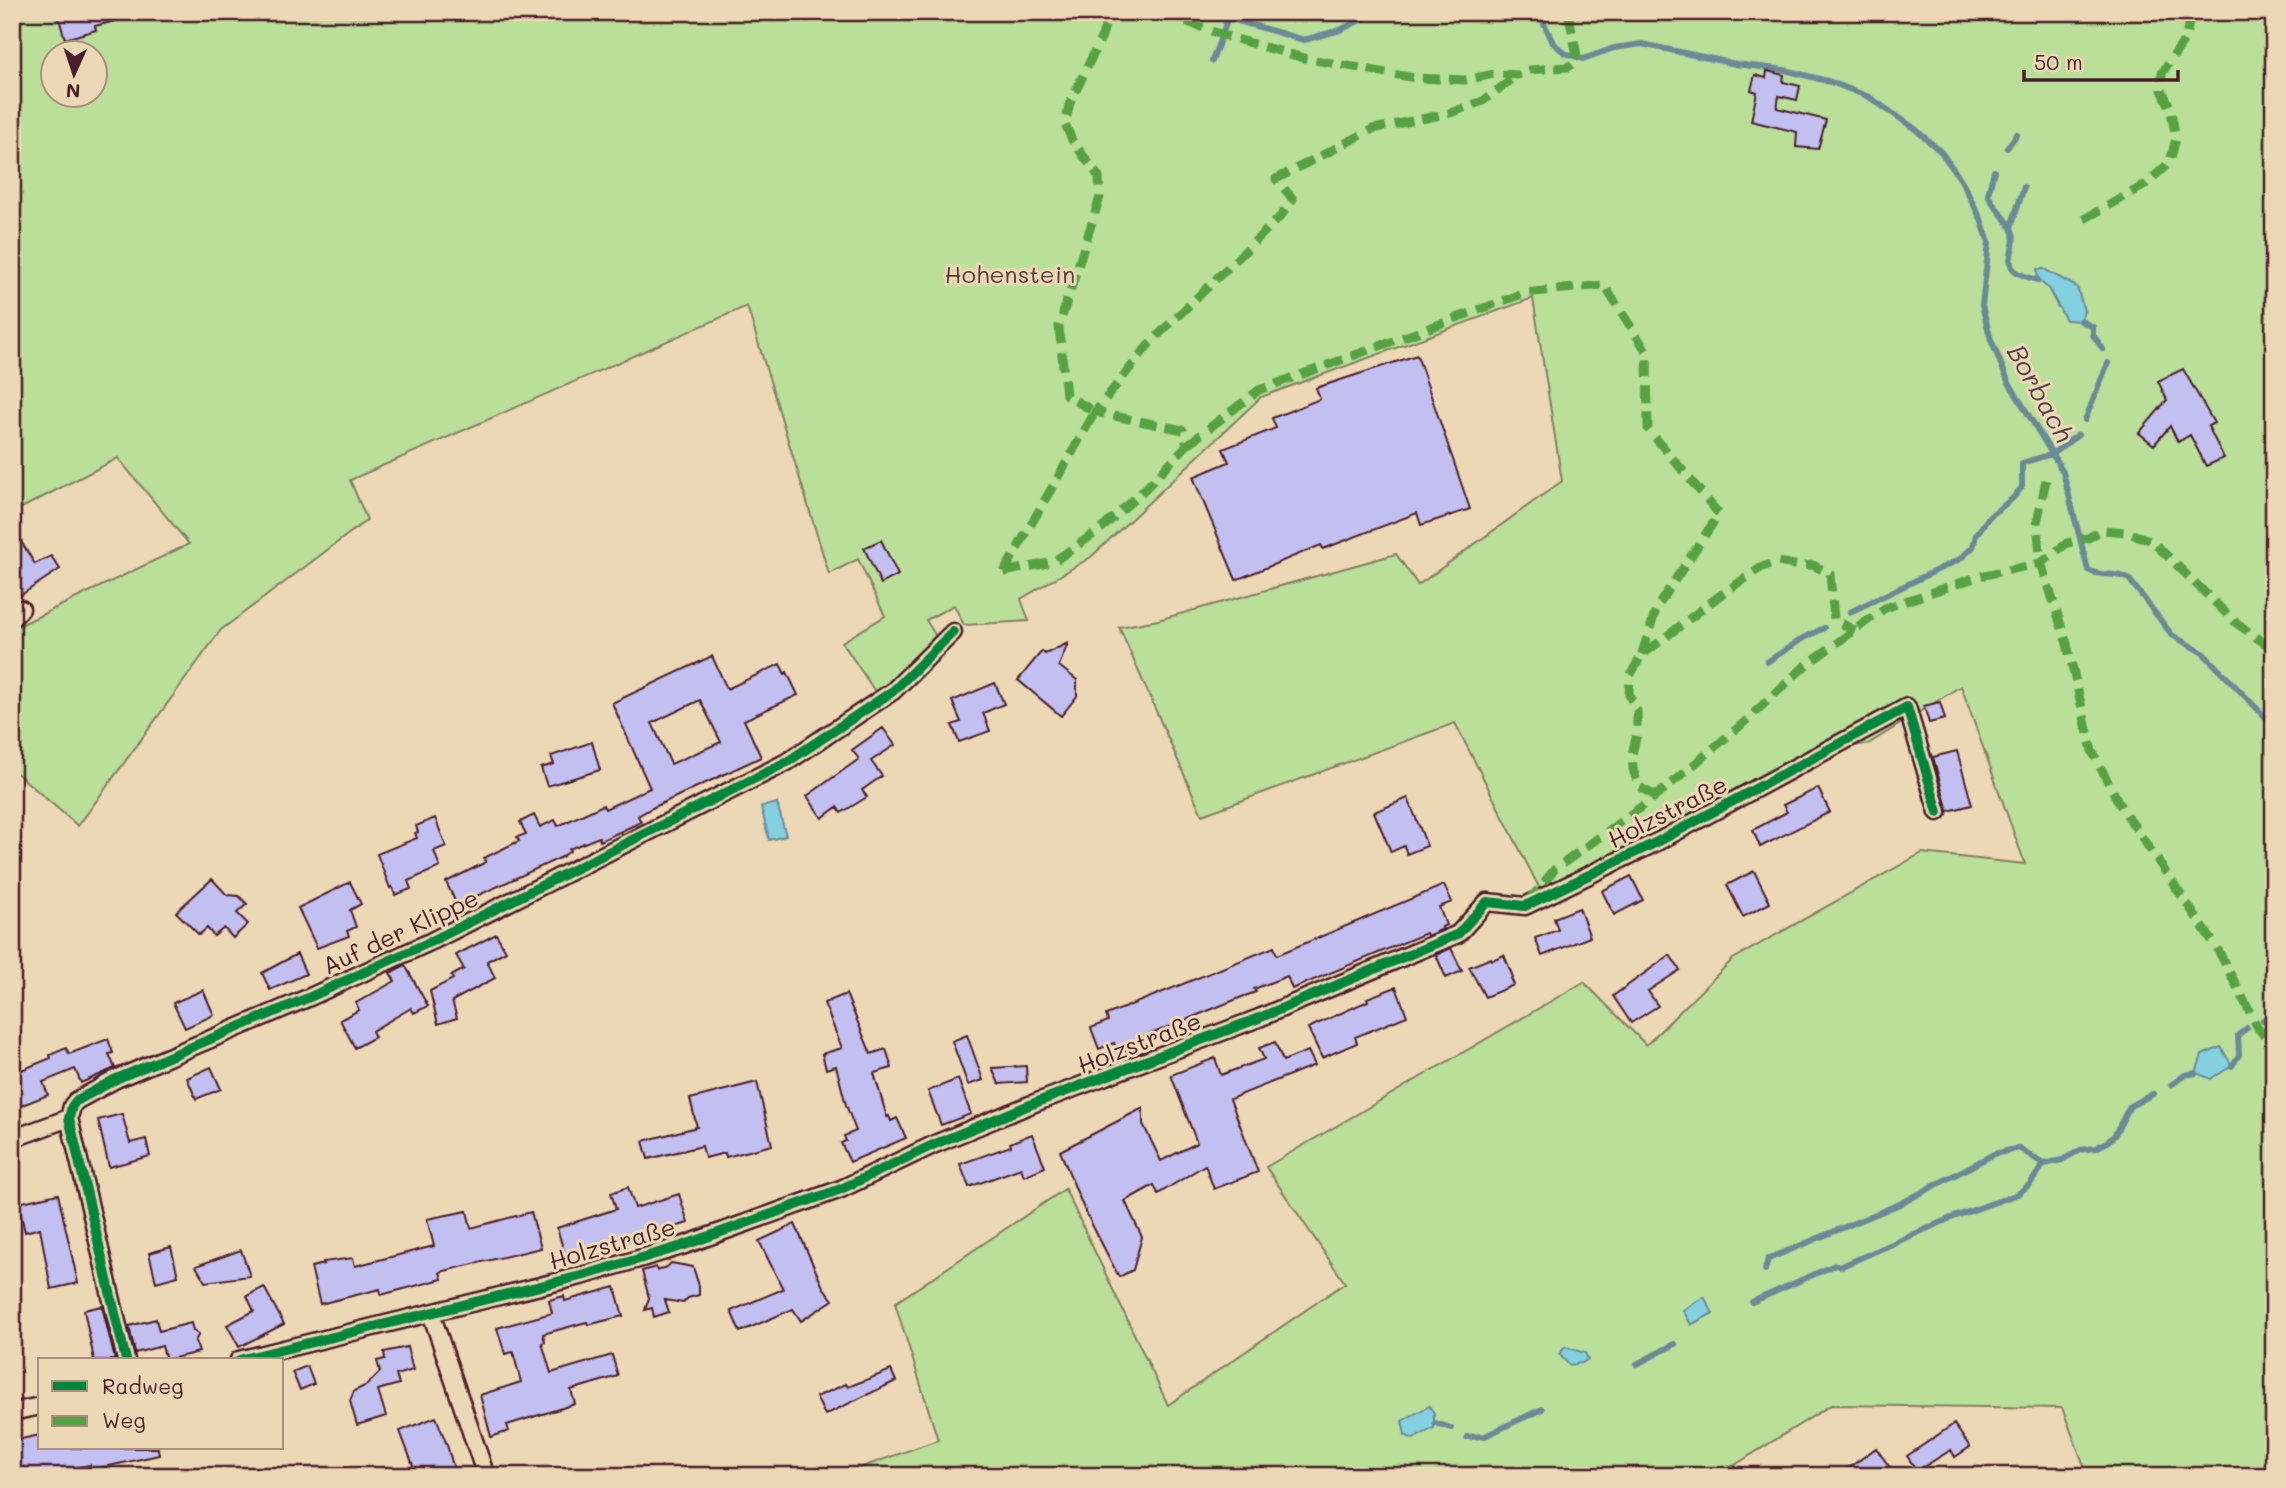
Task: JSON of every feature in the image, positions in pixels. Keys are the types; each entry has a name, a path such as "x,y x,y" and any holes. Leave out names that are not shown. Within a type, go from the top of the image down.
{"street":[{"name":"Auf der Klippe","path":"12,1139 69,1118 76,1101 107,1083 310,997 432,941 787,762 893,691 953,632"},
{"name":"Holzstraße","path":"247,1358 585,1275 681,1246 841,1189 935,1144 1271,1013 1458,934 1487,902 1525,906 1658,841 1907,707 1938,812"},
{"path":"69,1118 126,1358"},
{"path":"430,1313 485,1476"},
{"path":"12,1412 38,1406"}],"green space":[{"name":"Hohenstein","path":"12,12 2274,12 2274,1476 2088,1476 2062,1408 1831,1405 1717,1476 837,1476 938,1440 895,1303 1065,1189 1168,1405 1345,1283 1266,1167 1584,982 1646,1045 1733,959 1922,853 2025,864 1961,686 1868,744 1813,751 1547,903 1455,723 1202,815 1119,627 1158,620 1396,554 1418,585 1562,481 1533,298 1261,397 1091,557 1021,599 1029,621 964,625 954,605 926,620 937,638 878,696 842,642 885,616 858,559 829,574 747,306 350,480 367,520 221,630 78,826 12,769 12,629 189,544 118,458 12,513","holes":["2077,287 2084,311 2058,307 2048,288"]}],"water":[{"path":"2037,269 2044,269 2077,287 2084,311 2081,321 2066,320 2048,288 2038,280"},
{"path":"777,803 786,836 769,840 761,807"},
{"path":"2221,1047 2232,1066 2211,1079 2196,1073 2202,1055"},
{"path":"1704,1297 1713,1313 1691,1325 1683,1310"},
{"path":"1565,1347 1585,1353 1588,1359 1569,1365 1559,1354"},
{"path":"1429,1406 1434,1413 1434,1428 1413,1439 1405,1435 1402,1421"}],"building":[{"path":"57,12 126,12 127,18 95,26 96,30 65,38"},
{"path":"1767,71 1784,75 1783,82 1800,86 1797,100 1779,96 1777,108 1826,120 1818,149 1796,147 1797,132 1751,121 1757,92 1751,90 1755,75 1766,78"},
{"path":"1417,355 1470,509 1421,525 1417,513 1323,549 1321,545 1236,580 1193,477 1229,462 1223,449 1276,428 1272,418 1320,399 1316,388"},
{"path":"2183,369 2214,423 2208,426 2224,458 2206,466 2190,435 2178,442 2170,426 2154,445 2139,433 2167,400 2158,381"},
{"path":"12,527 35,564 51,556 60,569 12,601"},
{"path":"881,540 898,575 881,584 864,548"},
{"path":"1068,643 1059,666 1077,680 1077,696 1061,716 1018,680 1042,651 1045,654"},
{"path":"712,656 727,689 780,664 798,695 744,720 761,757 650,809 638,816 641,822 600,841 599,837 569,849 562,857 457,905 446,882 486,862 484,858 519,841 517,837 526,834 520,822 534,815 540,827 555,820 558,826 603,805 605,809 650,788 612,703","holes":["700,700 721,742 671,764 652,723"]},
{"path":"995,683 1004,704 983,713 990,731 959,742 952,725 961,722 952,701"},
{"path":"1940,702 1945,719 1929,723 1924,706"},
{"path":"883,728 895,745 871,761 882,776 862,790 867,797 841,813 837,807 822,818 807,796 859,759 852,750"},
{"path":"592,742 600,770 547,786 541,768 554,764 551,756"},
{"path":"1957,751 1972,805 1948,811 1933,757"},
{"path":"1818,788 1830,812 1760,847 1753,830 1787,812 1783,805"},
{"path":"1408,798 1427,846 1407,854 1404,846 1391,852 1374,812"},
{"path":"435,818 446,846 434,851 440,867 408,881 411,889 395,895 377,854 417,838 416,826"},
{"path":"1754,871 1770,903 1743,917 1727,885"},
{"path":"1631,876 1643,900 1614,915 1602,891"},
{"path":"212,879 227,895 239,896 247,904 237,913 248,924 233,938 224,928 214,936 207,928 199,935 176,912"},
{"path":"350,882 361,904 350,910 356,927 347,931 349,936 317,948 298,908"},
{"path":"1444,885 1452,902 1439,907 1446,925 1443,929 1427,936 1426,933 1292,989 1287,976 1254,989 1256,992 1141,1038 1143,1044 1118,1054 1114,1043 1099,1049 1091,1028 1108,1021 1106,1015 1274,947 1277,955"},
{"path":"1579,908 1590,937 1542,956 1535,938 1558,930 1554,918"},
{"path":"496,934 506,951 487,961 495,978 452,1001 457,1018 438,1024 430,991 453,979 451,976 464,969 456,955"},
{"path":"1451,948 1462,971 1446,978 1436,955"},
{"path":"297,954 306,974 270,990 262,973"},
{"path":"1504,955 1514,985 1485,997 1469,967"},
{"path":"1670,955 1680,970 1648,991 1658,1006 1631,1023 1613,996"},
{"path":"405,965 428,1006 414,1013 411,1008 372,1031 375,1037 355,1048 340,1020 359,1010 356,1003 395,981 390,973"},
{"path":"1396,987 1407,1016 1355,1037 1357,1043 1322,1058 1308,1028 1368,1001 1367,998"},
{"path":"203,990 214,1015 185,1028 173,1003"},
{"path":"846,994 871,1054 886,1049 892,1068 874,1073 887,1117 889,1116 891,1121 897,1118 906,1138 850,1162 841,1143 846,1141 844,1136 856,1131 836,1066 826,1069 822,1054 842,1048 824,1003"},
{"path":"967,1035 983,1080 968,1085 952,1041"},
{"path":"108,1039 113,1053 109,1054 115,1068 81,1083 75,1069 43,1082 48,1095 12,1109 12,1074 51,1058 50,1055 66,1048 69,1054"},
{"path":"1275,1042 1283,1061 1308,1051 1315,1065 1230,1099 1258,1172 1214,1189 1205,1165 1158,1194 1154,1185 1125,1201 1142,1237 1133,1270 1119,1277 1084,1209 1060,1151 1143,1108 1143,1124 1161,1161 1197,1143 1171,1075 1215,1058 1221,1075 1264,1059 1259,1048"},
{"path":"1026,1066 1027,1082 999,1084 992,1068"},
{"path":"211,1067 221,1089 196,1099 187,1078"},
{"path":"958,1079 971,1114 941,1125 928,1091"},
{"path":"757,1082 772,1145 726,1157 725,1153 705,1158 702,1146 648,1159 643,1141 697,1127 690,1099"},
{"path":"122,1114 130,1143 146,1139 150,1156 109,1167 98,1120"},
{"path":"1032,1134 1045,1167 1024,1176 1021,1168 969,1187 960,1164 1011,1146 1010,1143"},
{"path":"628,1187 635,1208 679,1194 688,1223 626,1242 625,1239 565,1255 557,1228 616,1209 611,1193"},
{"path":"58,1194 78,1283 51,1289 40,1228 25,1232 18,1203"},
{"path":"467,1211 471,1228 531,1212 541,1248 440,1272 442,1279 381,1295 380,1289 320,1304 311,1267 324,1264 323,1262 353,1258 355,1266 434,1246 427,1219"},
{"path":"795,1224 823,1287 833,1300 801,1321 793,1309 740,1332 731,1311 783,1289 759,1241"},
{"path":"171,1247 178,1276 156,1282 149,1253"},
{"path":"241,1250 250,1276 205,1282 196,1266"},
{"path":"671,1263 693,1267 699,1295 688,1298 683,1303 665,1300 669,1312 654,1317 652,1308 645,1310 649,1298 642,1271 656,1267 657,1271"},
{"path":"264,1287 284,1324 239,1347 227,1325 254,1311 247,1296"},
{"path":"615,1287 623,1316 543,1334 545,1342 542,1343 551,1373 612,1355 618,1376 571,1390 575,1404 507,1425 509,1431 491,1437 480,1395 521,1382 513,1352 505,1354 497,1328 552,1313 549,1300 564,1296 565,1301"},
{"path":"102,1306 115,1358 94,1358 84,1310"},
{"path":"156,1319 159,1331 191,1323 193,1330 199,1334 195,1341 199,1352 165,1358 162,1346 135,1353 129,1326"},
{"path":"407,1347 413,1370 396,1375 399,1384 378,1390 386,1416 357,1425 350,1401 354,1391 367,1385 380,1372 377,1361 385,1359 384,1352"},
{"path":"307,1366 314,1384 300,1390 292,1372"},
{"path":"891,1370 896,1381 825,1415 816,1397"},
{"path":"436,1417 456,1476 417,1476 400,1431"},
{"path":"1954,1424 1970,1447 1955,1457 1951,1450 1917,1471 1907,1456"},
{"path":"38,1435 38,1450 158,1450 159,1455 91,1470 90,1465 36,1476 17,1476 12,1441"},
{"path":"1876,1448 1896,1476 1838,1476"}],"waterway":[{"path":"1212,61 1228,18 1304,40 1340,30 1377,12"},
{"name":"Borbach","path":"1539,12 1553,43 1565,53 1583,59 1614,48 1642,44 1736,64 1785,70 1831,82 1869,97 1914,128 1941,152 1961,180 1981,219 1989,242 1982,306 1991,340 2008,381 2063,472 2088,570 2129,579 2172,635 2203,653 2274,726"},
{"path":"2007,148 2017,134"},
{"path":"1994,171 1988,194 2010,226 2013,235 2011,264 2014,270 2038,280"},
{"path":"2011,227 2024,187"},
{"path":"2081,321 2093,327 2093,335 2103,349"},
{"path":"2085,420 2108,363"},
{"path":"1850,612 1960,559 1973,547 1976,535 1989,517 2022,487 2022,463 2052,454 2078,435"},
{"path":"1767,662 1824,628"},
{"path":"2263,1020 2274,1014"},
{"path":"2232,1066 2239,1055 2238,1035 2247,1028"},
{"path":"2171,1085 2185,1075 2196,1073"},
{"path":"1752,1302 1835,1265 1842,1266 1951,1218 2018,1194 2030,1184 2044,1164 2062,1160 2080,1150 2096,1148 2107,1142 2114,1136 2130,1106 2153,1094"},
{"path":"1765,1270 1768,1259 1902,1203 1994,1154 2019,1148 2044,1164"},
{"path":"1637,1364 1675,1344"},
{"path":"1467,1437 1485,1436 1542,1409"},
{"path":"1435,1423 1451,1428"}],"marked path":[{"path":"1004,572 1095,412 1066,395 1059,326 1100,197 1099,177 1072,140 1065,124 1070,103 1102,36 1109,12"},
{"path":"1161,12 1222,35 1304,58 1415,78 1465,80 1494,74 1518,75 1529,70 1568,67 1578,60 1568,12"},
{"path":"2084,219 2145,185 2170,162 2176,138 2170,107 2162,90 2162,73 2185,39 2192,12"},
{"path":"1004,572 1053,562 1101,529 1146,488 1187,445 1183,430 1095,412 1150,343 1281,216 1293,199 1276,179 1373,129 1450,113 1483,101 1518,75"},
{"path":"1187,445 1259,390 1525,293 1604,285 1647,352 1648,429 1719,514 1657,607 1641,656"},
{"path":"2046,480 2037,523 2041,563 2067,644 2092,751 2120,805 2217,948 2258,1028 2274,1048"},
{"path":"1527,903 1554,870 1656,796 1740,726 1806,665 1885,608 1980,576 2041,563 2067,543 2088,538 2102,530 2126,532 2152,541 2235,622 2274,650"},
{"path":"1656,796 1639,787 1633,769 1637,711 1629,695 1630,676 1641,656 1719,596 1762,567 1778,562 1800,566 1813,565 1830,574 1834,619 1855,631"}],"cycle path":[{"path":"126,1358 69,1118 76,1101 116,1079 310,997 432,941 787,762 893,691 953,632"},
{"path":"247,1358 585,1275 682,1246 841,1189 935,1144 1032,1104 1259,1018 1458,934 1487,902 1525,906 1659,841 1907,707 1938,812"}]}
